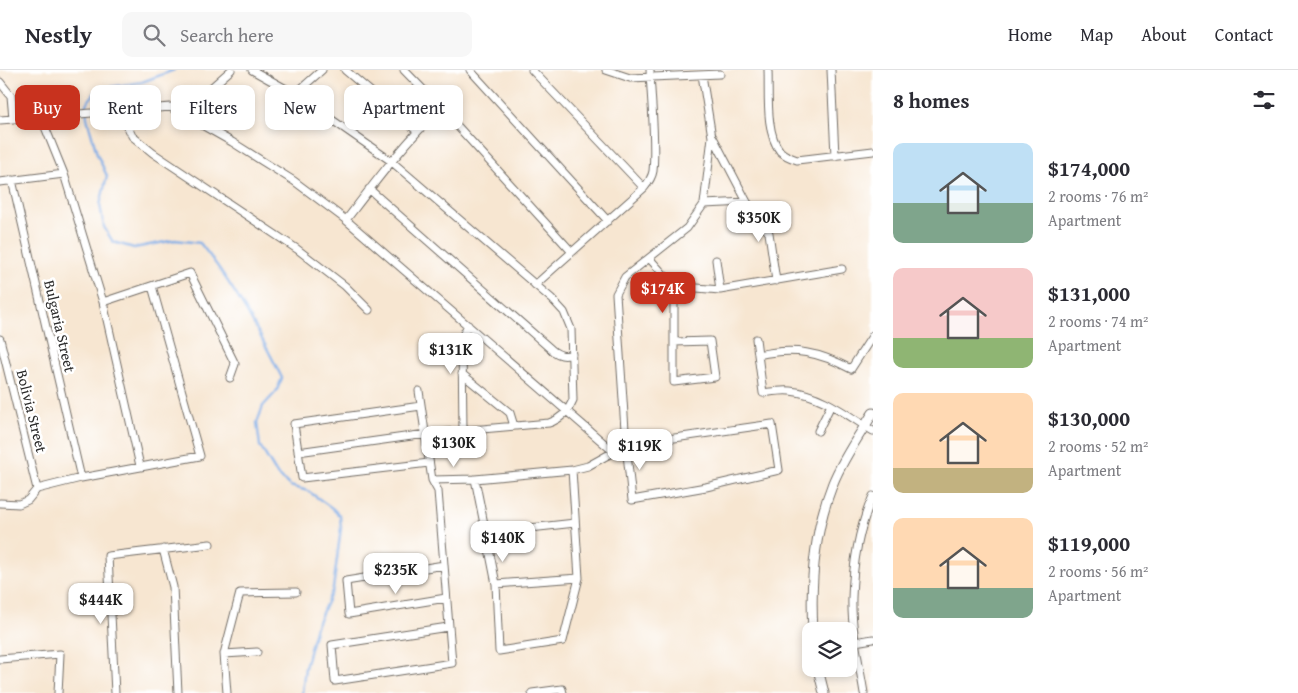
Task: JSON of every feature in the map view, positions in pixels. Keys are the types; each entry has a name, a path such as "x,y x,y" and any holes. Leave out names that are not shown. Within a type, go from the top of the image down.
{"street":[{"path":"214,85 231,70"},
{"path":"252,70 279,85"},
{"path":"305,85 322,70"},
{"path":"345,70 417,131 391,161 346,220"},
{"path":"404,70 419,85"},
{"path":"470,70 608,221"},
{"path":"532,70 644,188"},
{"path":"606,70 630,78 650,73 720,74"},
{"path":"768,70 771,126 775,142 788,157 797,160 873,151"},
{"path":"831,70 836,156"},
{"path":"535,285 650,182 653,172 650,73"},
{"path":"432,480 476,479 572,470 588,466 626,445 772,424 779,470 706,487 632,500 626,445 616,294 625,277 686,228 704,204 712,136 702,75"},
{"path":"0,82 11,96 13,119 0,120"},
{"path":"298,452 426,434 549,423 557,420 568,411 573,400 571,329 568,319 552,299 391,161 334,121"},
{"path":"46,130 64,174 103,302 140,466"},
{"path":"129,130 132,136 146,147 305,255 345,286 368,310"},
{"path":"211,130 294,181 346,220 614,452"},
{"path":"461,130 571,251"},
{"path":"712,136 747,202 769,233 776,281"},
{"path":"0,182 64,174"},
{"name":"Bulgaria Street","path":"12,180 81,478"},
{"path":"369,189 553,351 566,356 572,354"},
{"path":"704,204 747,202"},
{"path":"649,258 674,286 674,342 674,382 715,378 710,341 674,342"},
{"path":"716,260 720,290"},
{"path":"674,286 720,290 842,269"},
{"path":"103,302 190,273 234,364 230,378"},
{"path":"0,503 18,504 28,500 37,489 81,478 200,456 152,286"},
{"path":"463,431 462,342 468,325"},
{"path":"758,354 780,350 804,352 831,358 851,369 873,335"},
{"name":"Bolivia Street","path":"0,339 37,489"},
{"path":"756,339 763,393 789,391 810,395 831,405 869,428"},
{"path":"462,374 510,413 514,426"},
{"path":"419,391 432,480 438,491 452,663 335,680 332,646 448,627"},
{"path":"818,431 831,405"},
{"path":"421,406 294,424 302,478 429,463"},
{"path":"813,622 813,560 822,516 833,483 848,453 869,428 873,413"},
{"path":"476,479 496,584 499,651 563,641 579,578 572,470"},
{"path":"852,622 852,598 857,550 866,511 873,496"},
{"path":"485,532 575,523"},
{"path":"115,693 108,556 210,544"},
{"path":"163,549 174,587 178,693"},
{"path":"444,565 346,581 349,614 446,598"},
{"path":"496,584 579,578"},
{"path":"227,693 224,654 240,593 296,592"},
{"path":"857,641 873,639"},
{"path":"224,654 257,652"},
{"path":"0,659 60,654 58,693"},
{"path":"857,663 864,693"},
{"path":"820,677 824,693"},
{"path":"532,693 562,689 563,693"}],"waterway":[{"path":"174,70 142,82 98,89 86,104 87,118 97,154 107,176 100,205 104,227 113,242 134,248 175,240 200,243 245,308 282,378 276,392 263,406 257,423 260,446 277,474 290,486 308,491 340,516 341,528 333,589 316,626 305,668 302,693"}]}
